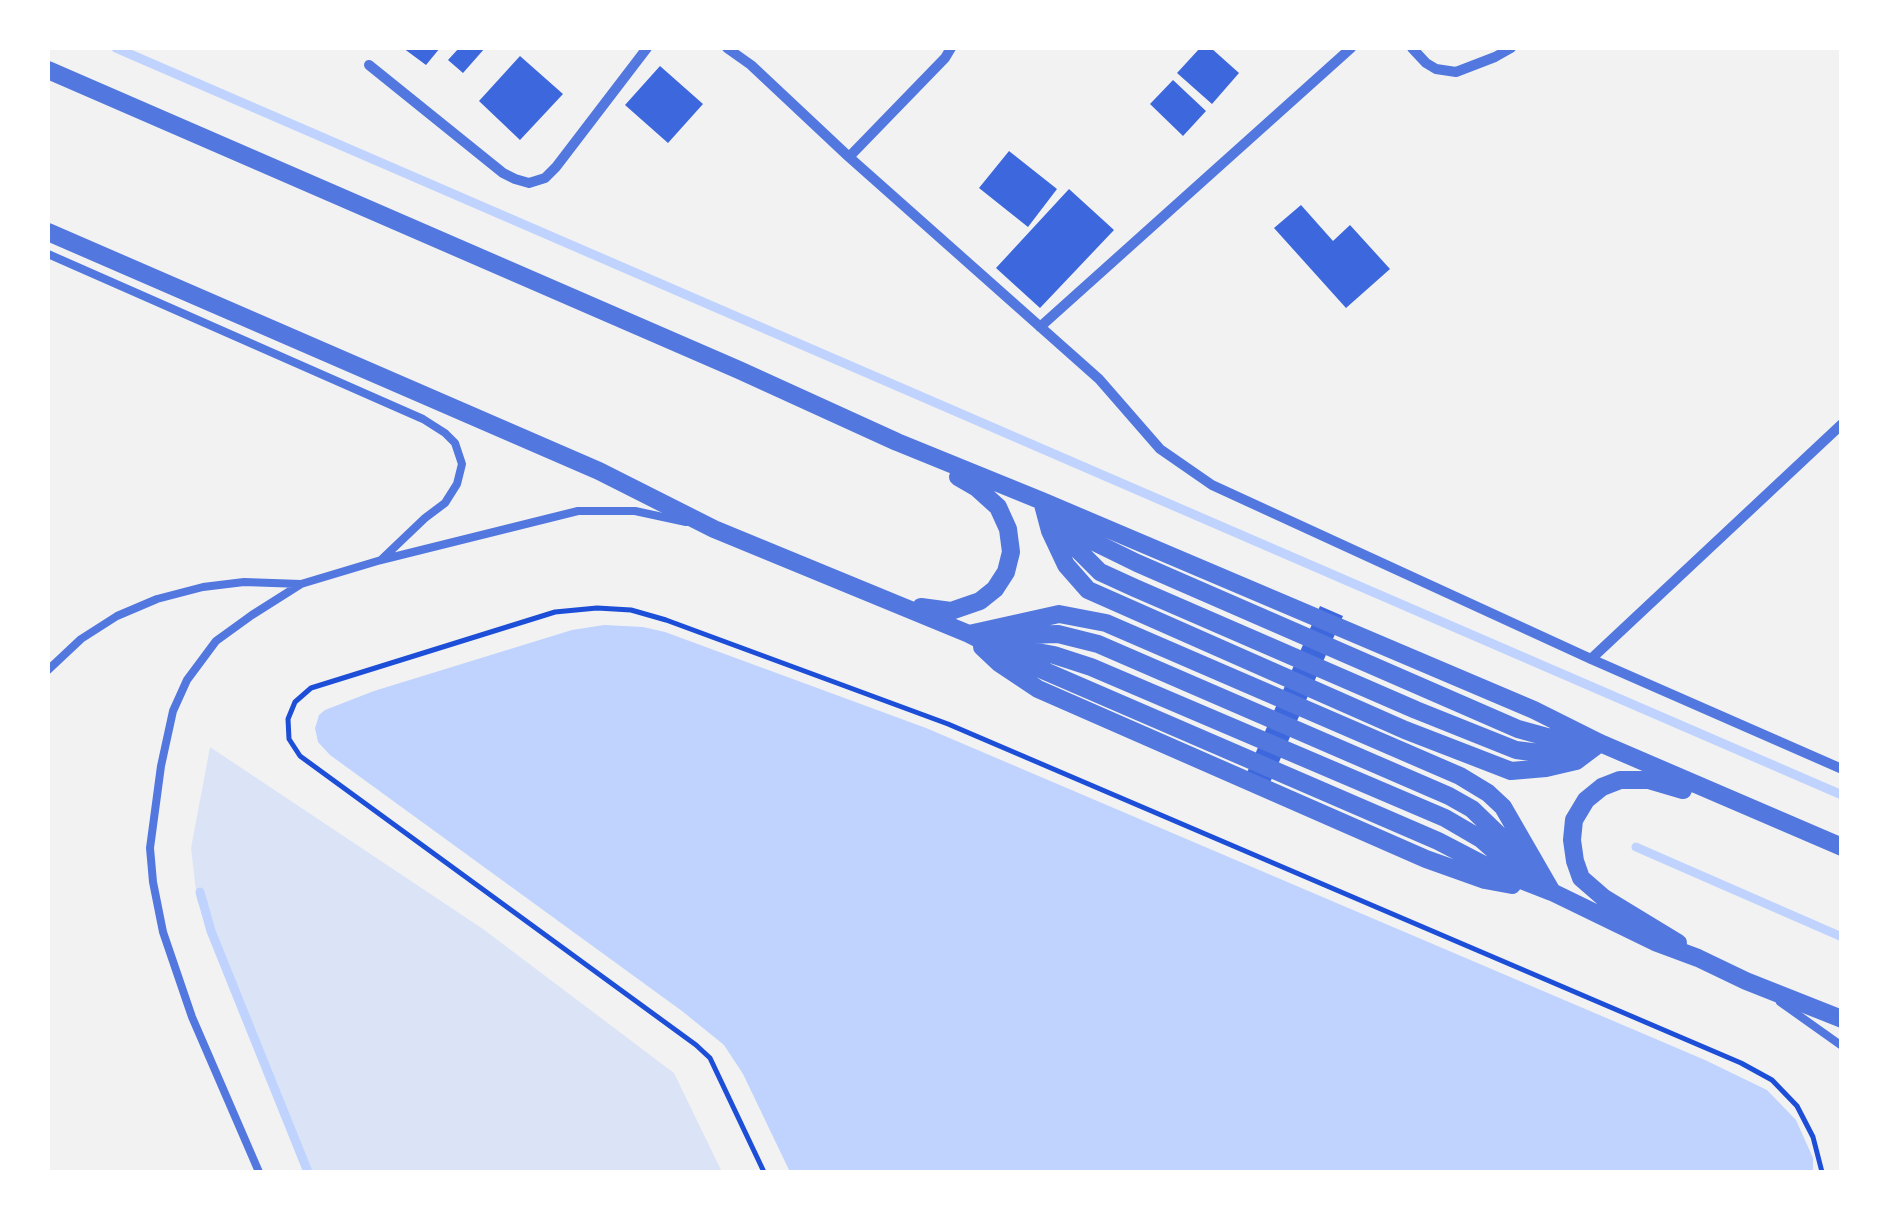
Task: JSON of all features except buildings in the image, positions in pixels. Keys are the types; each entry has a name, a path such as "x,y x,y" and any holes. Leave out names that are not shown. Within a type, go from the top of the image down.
{"street":[{"path":"369,65 503,173 530,182 546,178 556,168 647,48"},
{"path":"727,48 751,65 1099,378 1160,449 1212,485 1591,659 1842,768"},
{"path":"849,157 951,48"},
{"path":"1040,327 1351,48"},
{"path":"1412,48 1436,70 1456,72 1511,48"},
{"path":"48,70 897,442 1517,702 1600,743 1842,847"},
{"path":"48,232 599,471 714,529 969,634 1091,667 1445,818 1552,892 1655,942 1842,1019"},
{"path":"1591,659 1842,424"},
{"path":"890,600 951,611 980,602 1006,572 1011,552 1008,529 998,507 977,488 897,442"},
{"path":"1042,501 1050,531 1066,565 1088,590 1405,730 1511,771 1576,761 1600,743"},
{"path":"969,634 1059,614 1106,623 1460,776 1488,792 1503,807 1552,892"},
{"path":"969,634 999,662 1056,696 1426,859 1485,880 1552,892"},
{"path":"1698,958 1604,898 1582,878 1574,861 1574,820 1586,800 1620,780 1649,780 1752,810"}],"lane":[{"path":"48,254 445,432 455,443 462,464 457,484 445,503 381,560"},
{"path":"259,1172 192,1018 169,950 153,882 150,848 161,766 173,711 187,680 216,641 252,614 301,584 381,560 578,511 634,511 714,529"},
{"path":"48,670 81,639 116,616 157,598 244,582 301,584"},
{"path":"1746,981 1842,1046"}],"path":[{"path":"764,1172 710,1058 300,756 289,739 288,718 295,702 310,688 555,612 631,610 666,620 948,724 1741,1063 1772,1080 1797,1106 1813,1138 1822,1172"}],"shaded area":[{"path":"210,747 483,929 674,1073 722,1172 304,1172 197,900 191,848"}],"water":[{"path":"604,625 665,632 926,728 1705,1060 1767,1090 1796,1120 1813,1158 1813,1172 790,1172 743,1074 724,1045 330,755 318,742 315,728 325,710 572,630"}],"waterway":[{"path":"116,48 1842,795"},
{"path":"1636,847 1842,937"},
{"path":"200,892 211,931 308,1172"}]}
